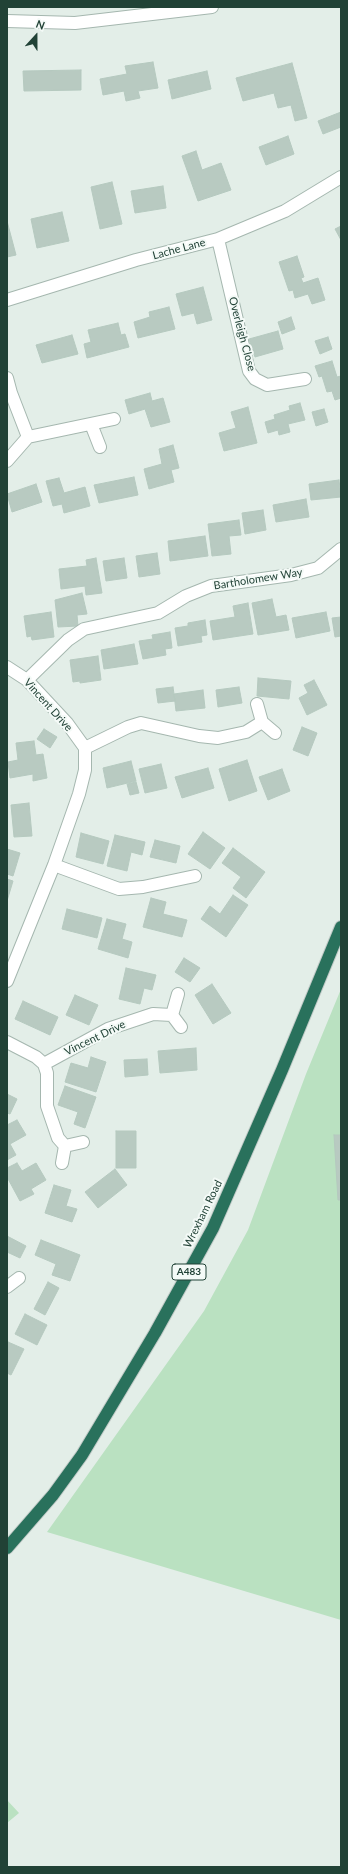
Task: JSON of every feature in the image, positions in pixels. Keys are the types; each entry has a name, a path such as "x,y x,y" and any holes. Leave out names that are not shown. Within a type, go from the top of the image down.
{"highway":[{"name":"Wrexham Road","path":"7,1548 53,1495 82,1455 155,1333 209,1234 282,1070 341,927"}],"street":[{"path":"7,21 75,23 212,7"},
{"name":"Lache Lane","path":"7,300 136,260 218,239 285,211 341,177"},
{"name":"Overleigh Close","path":"218,239 249,371 255,379 267,385 305,379"},
{"path":"7,378 11,393 28,437"},
{"path":"7,461 28,437 114,419"},
{"path":"91,424 100,447"},
{"name":"Bartholomew Way","path":"27,680 68,640 84,629 158,613 186,596 211,586 291,575 318,568 341,549"},
{"name":"Vincent Drive","path":"7,667 27,680 67,723 85,748"},
{"path":"258,704 262,722 275,733"},
{"path":"7,981 54,865 79,794 85,770 85,748 128,727 141,723 198,736 218,738 246,732 262,722"},
{"path":"54,865 119,888 143,887 195,876"},
{"path":"178,994 172,1015 180,1027"},
{"name":"Vincent Drive","path":"44,1064 108,1029 153,1014 172,1015"},
{"path":"7,1042 36,1057 44,1064 47,1073 46,1106 58,1138 65,1146"},
{"path":"65,1146 83,1142"},
{"path":"62,1164 65,1146"},
{"path":"7,1287 18,1278"}],"green space":[{"path":"341,989 341,1620 47,1532 204,1311 248,1230 306,1074"},
{"path":"7,1800 19,1813 7,1823"}],"building":[{"path":"153,62 158,88 138,91 140,98 126,101 124,91 103,95 100,79 127,74 125,66"},
{"path":"292,63 307,118 295,121 291,105 278,108 274,93 243,101 236,78"},
{"path":"81,70 81,90 24,91 23,71"},
{"path":"207,71 211,89 172,99 168,80"},
{"path":"341,112 341,127 323,134 318,121"},
{"path":"288,136 294,154 266,165 259,147"},
{"path":"196,151 202,170 221,163 231,190 198,201 182,156"},
{"path":"112,182 122,224 100,229 91,187"},
{"path":"163,186 166,208 135,213 131,191"},
{"path":"62,212 69,241 37,248 31,219"},
{"path":"7,221 16,255 7,257"},
{"path":"341,226 341,240 335,229"},
{"path":"297,256 304,277 301,278 303,283 318,278 325,300 312,304 308,294 295,298 293,290 289,291 279,262"},
{"path":"203,287 212,320 197,324 194,313 182,316 176,294"},
{"path":"169,307 175,329 138,338 134,322 150,317 149,312"},
{"path":"291,317 295,329 282,334 278,322"},
{"path":"118,323 121,335 125,334 129,347 87,358 84,344 91,342 88,330"},
{"path":"278,331 283,349 255,357 249,339"},
{"path":"72,335 78,354 42,363 36,345"},
{"path":"328,337 332,349 320,354 315,341"},
{"path":"332,361 337,377 341,376 341,398 335,400 332,391 327,392 322,376 319,377 315,366"},
{"path":"150,393 152,401 163,398 170,422 151,427 145,409 129,414 125,400"},
{"path":"300,403 305,420 288,424 290,432 279,435 278,430 268,433 265,422 275,419 274,415 290,410 289,406"},
{"path":"248,407 257,443 224,451 219,433 236,428 231,412"},
{"path":"324,409 328,422 316,426 312,412"},
{"path":"173,445 179,468 171,470 174,482 149,489 144,469 162,464 159,449"},
{"path":"134,477 138,495 99,503 94,485"},
{"path":"59,478 64,493 85,487 90,506 64,513 62,504 53,506 46,481"},
{"path":"339,480 341,497 311,500 309,484"},
{"path":"36,484 42,502 12,512 7,494"},
{"path":"306,499 309,517 276,522 273,505"},
{"path":"263,510 266,530 245,534 242,513"},
{"path":"239,520 241,535 229,536 231,554 212,556 208,524"},
{"path":"205,536 208,556 170,561 168,541"},
{"path":"157,553 160,574 139,577 136,556"},
{"path":"96,558 102,593 86,595 85,586 61,589 59,569 87,566 86,560"},
{"path":"124,558 127,578 106,581 103,561"},
{"path":"82,593 87,614 77,615 78,626 58,627 55,600"},
{"path":"272,599 276,617 286,615 289,630 258,635 252,603"},
{"path":"248,603 253,634 213,640 210,621 235,617 233,606"},
{"path":"51,612 54,637 32,640 31,636 27,637 24,616"},
{"path":"326,612 330,631 296,638 292,618"},
{"path":"341,617 341,636 335,637 332,618"},
{"path":"205,620 207,635 201,636 202,642 178,646 175,628 188,626 188,623"},
{"path":"170,632 172,648 165,649 166,655 143,659 139,641 153,639 152,635"},
{"path":"134,644 138,664 104,669 101,650"},
{"path":"98,656 101,680 80,683 80,681 73,682 70,660"},
{"path":"258,678 291,681 289,699 257,696"},
{"path":"314,680 327,705 307,715 299,698 308,693 304,685"},
{"path":"173,687 175,701 158,703 156,689"},
{"path":"239,687 242,703 218,707 216,690"},
{"path":"203,690 205,708 176,711 174,694"},
{"path":"302,727 317,733 308,756 293,750"},
{"path":"44,729 57,737 50,748 37,739"},
{"path":"34,741 36,755 43,754 47,778 33,781 33,774 10,778 8,762 18,760 16,743"},
{"path":"247,760 257,791 229,801 219,769"},
{"path":"131,761 136,781 107,788 103,768"},
{"path":"161,764 167,788 145,793 139,769"},
{"path":"208,768 214,788 182,798 175,777"},
{"path":"282,769 290,791 268,800 259,777"},
{"path":"136,782 139,793 130,795 127,784"},
{"path":"29,803 32,836 14,837 11,805"},
{"path":"203,832 225,848 210,869 188,854"},
{"path":"81,833 109,841 103,864 76,857"},
{"path":"115,835 145,842 142,855 131,852 127,871 107,866"},
{"path":"155,840 180,846 176,863 150,857"},
{"path":"233,848 265,872 246,898 233,888 241,877 222,863"},
{"path":"7,849 20,853 13,876 7,874"},
{"path":"7,879 13,881 7,901"},
{"path":"233,895 248,905 226,937 201,919 210,906 220,914"},
{"path":"151,898 166,902 163,914 187,920 182,937 143,927"},
{"path":"67,909 102,918 97,938 62,929"},
{"path":"107,919 126,924 122,939 132,942 128,958 98,949"},
{"path":"184,958 200,968 190,982 175,972"},
{"path":"126,968 156,975 152,990 144,988 140,1004 119,999"},
{"path":"212,984 231,1013 213,1024 195,995"},
{"path":"75,995 98,1005 89,1025 66,1015"},
{"path":"23,1001 58,1017 50,1035 15,1019"},
{"path":"196,1048 197,1070 160,1073 158,1051"},
{"path":"91,1057 106,1062 96,1092 65,1082 71,1063 88,1068"},
{"path":"147,1059 148,1075 125,1077 124,1060"},
{"path":"65,1086 96,1097 85,1128 74,1124 78,1112 58,1105"},
{"path":"7,1094 17,1099 10,1114 7,1113"},
{"path":"17,1120 26,1135 10,1144 16,1155 7,1160 7,1125"},
{"path":"116,1131 136,1131 136,1168 116,1168"},
{"path":"334,1135 341,1135 341,1200 338,1200"},
{"path":"17,1163 22,1171 36,1163 46,1180 31,1189 34,1194 20,1201 7,1177 7,1168"},
{"path":"115,1169 127,1185 98,1208 85,1192"},
{"path":"54,1185 71,1190 66,1206 77,1209 72,1222 45,1213"},
{"path":"7,1236 26,1246 20,1258 7,1252"},
{"path":"41,1240 80,1255 70,1281 52,1275 56,1264 35,1255"},
{"path":"48,1282 59,1288 45,1315 34,1309"},
{"path":"25,1314 47,1325 37,1345 15,1334"},
{"path":"8,1342 24,1349 11,1375 7,1373"}]}
